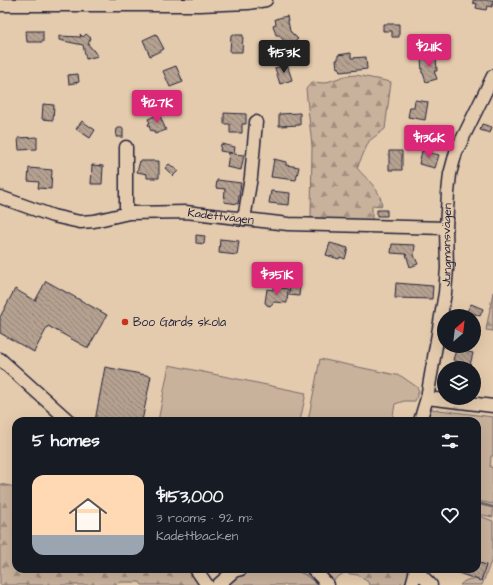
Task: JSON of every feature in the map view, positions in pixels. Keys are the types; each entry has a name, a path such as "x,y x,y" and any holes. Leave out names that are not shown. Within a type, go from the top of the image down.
{"street":[{"path":"1,3 200,5 248,3 266,0"},
{"name":"Jungmansvägen","path":"421,417 427,398 445,294 447,268 446,228 449,182 453,163 462,139 493,76"},
{"path":"244,218 251,177 256,122"},
{"path":"126,147 126,213"},
{"name":"Kadettvägen","path":"0,197 54,216 80,222 94,221 126,213 186,212 272,222 327,226 446,228"},
{"path":"0,359 65,417"},
{"path":"427,398 493,406"},
{"path":"199,573 207,585"},
{"path":"218,585 232,573"},
{"path":"317,573 328,585"},
{"path":"412,585 415,573"},
{"path":"420,573 431,585"}],"green space":[{"path":"356,75 391,82 385,129 369,141 357,168 376,190 382,206 372,205 372,220 311,218 312,146 306,89 312,82 324,83 345,76"},
{"path":"493,292 493,331 486,330"},
{"path":"320,359 401,376 417,387 419,391 415,401 404,401 395,404 393,417 309,417"},
{"path":"169,365 306,393 301,417 159,417"},
{"path":"431,409 493,417 493,456 491,456 490,467 493,468 493,504 481,502 481,417 425,417 428,410"},
{"path":"0,484 12,486 12,573 192,573 200,585 142,585 140,582 120,582 115,585 0,585"},
{"path":"481,505 493,508 493,517 481,515"},
{"path":"481,516 493,521 493,556 482,585 460,585 470,579 481,581 486,565 481,563"},
{"path":"240,573 302,573 318,585 228,585 233,577"},
{"path":"301,573 344,573 332,581 330,585 318,585"},
{"path":"344,573 411,573 408,585 369,585 368,582 358,575"}],"building":[{"path":"473,0 493,0 492,7 487,6 486,10 476,8 477,4 473,3"},
{"path":"287,16 290,31 298,39 289,47 279,35 276,35 273,25 276,24 275,19"},
{"path":"383,24 399,24 399,37 392,37 392,31 383,31"},
{"path":"26,31 43,31 43,42 27,42"},
{"path":"80,34 83,37 86,34 91,38 88,44 98,56 86,59 83,45 59,40 59,36 81,37"},
{"path":"156,34 164,49 150,56 143,40"},
{"path":"231,35 243,35 242,52 230,52"},
{"path":"351,53 351,58 366,57 367,69 340,72 339,67 337,68 336,60 338,60 338,55"},
{"path":"436,56 437,71 434,71 437,79 426,82 422,73 421,58"},
{"path":"287,64 292,80 280,84 275,68"},
{"path":"176,66 183,82 170,87 163,71"},
{"path":"78,74 79,82 69,84 68,75"},
{"path":"415,100 428,102 425,120 408,117 410,107 414,107"},
{"path":"43,104 54,105 53,120 42,119"},
{"path":"224,113 246,114 246,124 242,124 242,133 230,133 230,124 224,124"},
{"path":"300,113 300,125 279,126 279,114"},
{"path":"159,114 166,130 155,134 153,130 151,131 148,124 150,123 148,119"},
{"path":"82,121 95,130 90,138 76,129"},
{"path":"482,124 492,127 490,133 480,130"},
{"path":"117,128 123,128 123,137 116,137"},
{"path":"37,137 37,149 19,150 18,138"},
{"path":"221,144 235,147 234,154 244,155 241,170 227,167 229,153 232,153 220,151"},
{"path":"389,151 402,151 402,170 389,170"},
{"path":"422,151 439,155 435,168 419,164"},
{"path":"274,159 286,162 286,165 299,167 296,180 271,177"},
{"path":"140,161 159,161 159,178 147,178 147,174 137,172"},
{"path":"169,164 178,171 173,176 165,168"},
{"path":"92,165 103,166 102,184 91,184"},
{"path":"29,168 52,170 51,189 38,188 39,182 28,181"},
{"path":"217,180 241,183 238,204 224,202 225,189 216,188"},
{"path":"271,191 290,193 289,205 269,203"},
{"path":"377,210 387,210 387,216 377,216"},
{"path":"196,235 205,236 204,244 196,243"},
{"path":"220,239 239,241 237,255 219,253"},
{"path":"330,243 348,248 345,259 340,257 339,259 326,255"},
{"path":"392,244 415,245 414,255 418,264 410,267 406,254 391,253"},
{"path":"46,281 107,315 88,348 48,326 34,352 0,333 0,317 15,289 35,301"},
{"path":"396,283 433,286 432,299 395,298"},
{"path":"290,285 300,286 299,296 289,295"},
{"path":"274,287 288,289 287,303 274,302 270,306 265,303 267,289 273,290"},
{"path":"471,304 483,309 481,314 481,309 468,309"},
{"path":"455,353 473,353 471,361 453,360"},
{"path":"105,367 151,376 143,417 96,417"},
{"path":"481,563 486,565 481,581 458,573 481,573"}],"waterway":[{"path":"481,504 493,507"}],"place":[{"name":"Boo Gårds skola","path":"125,322"}]}
